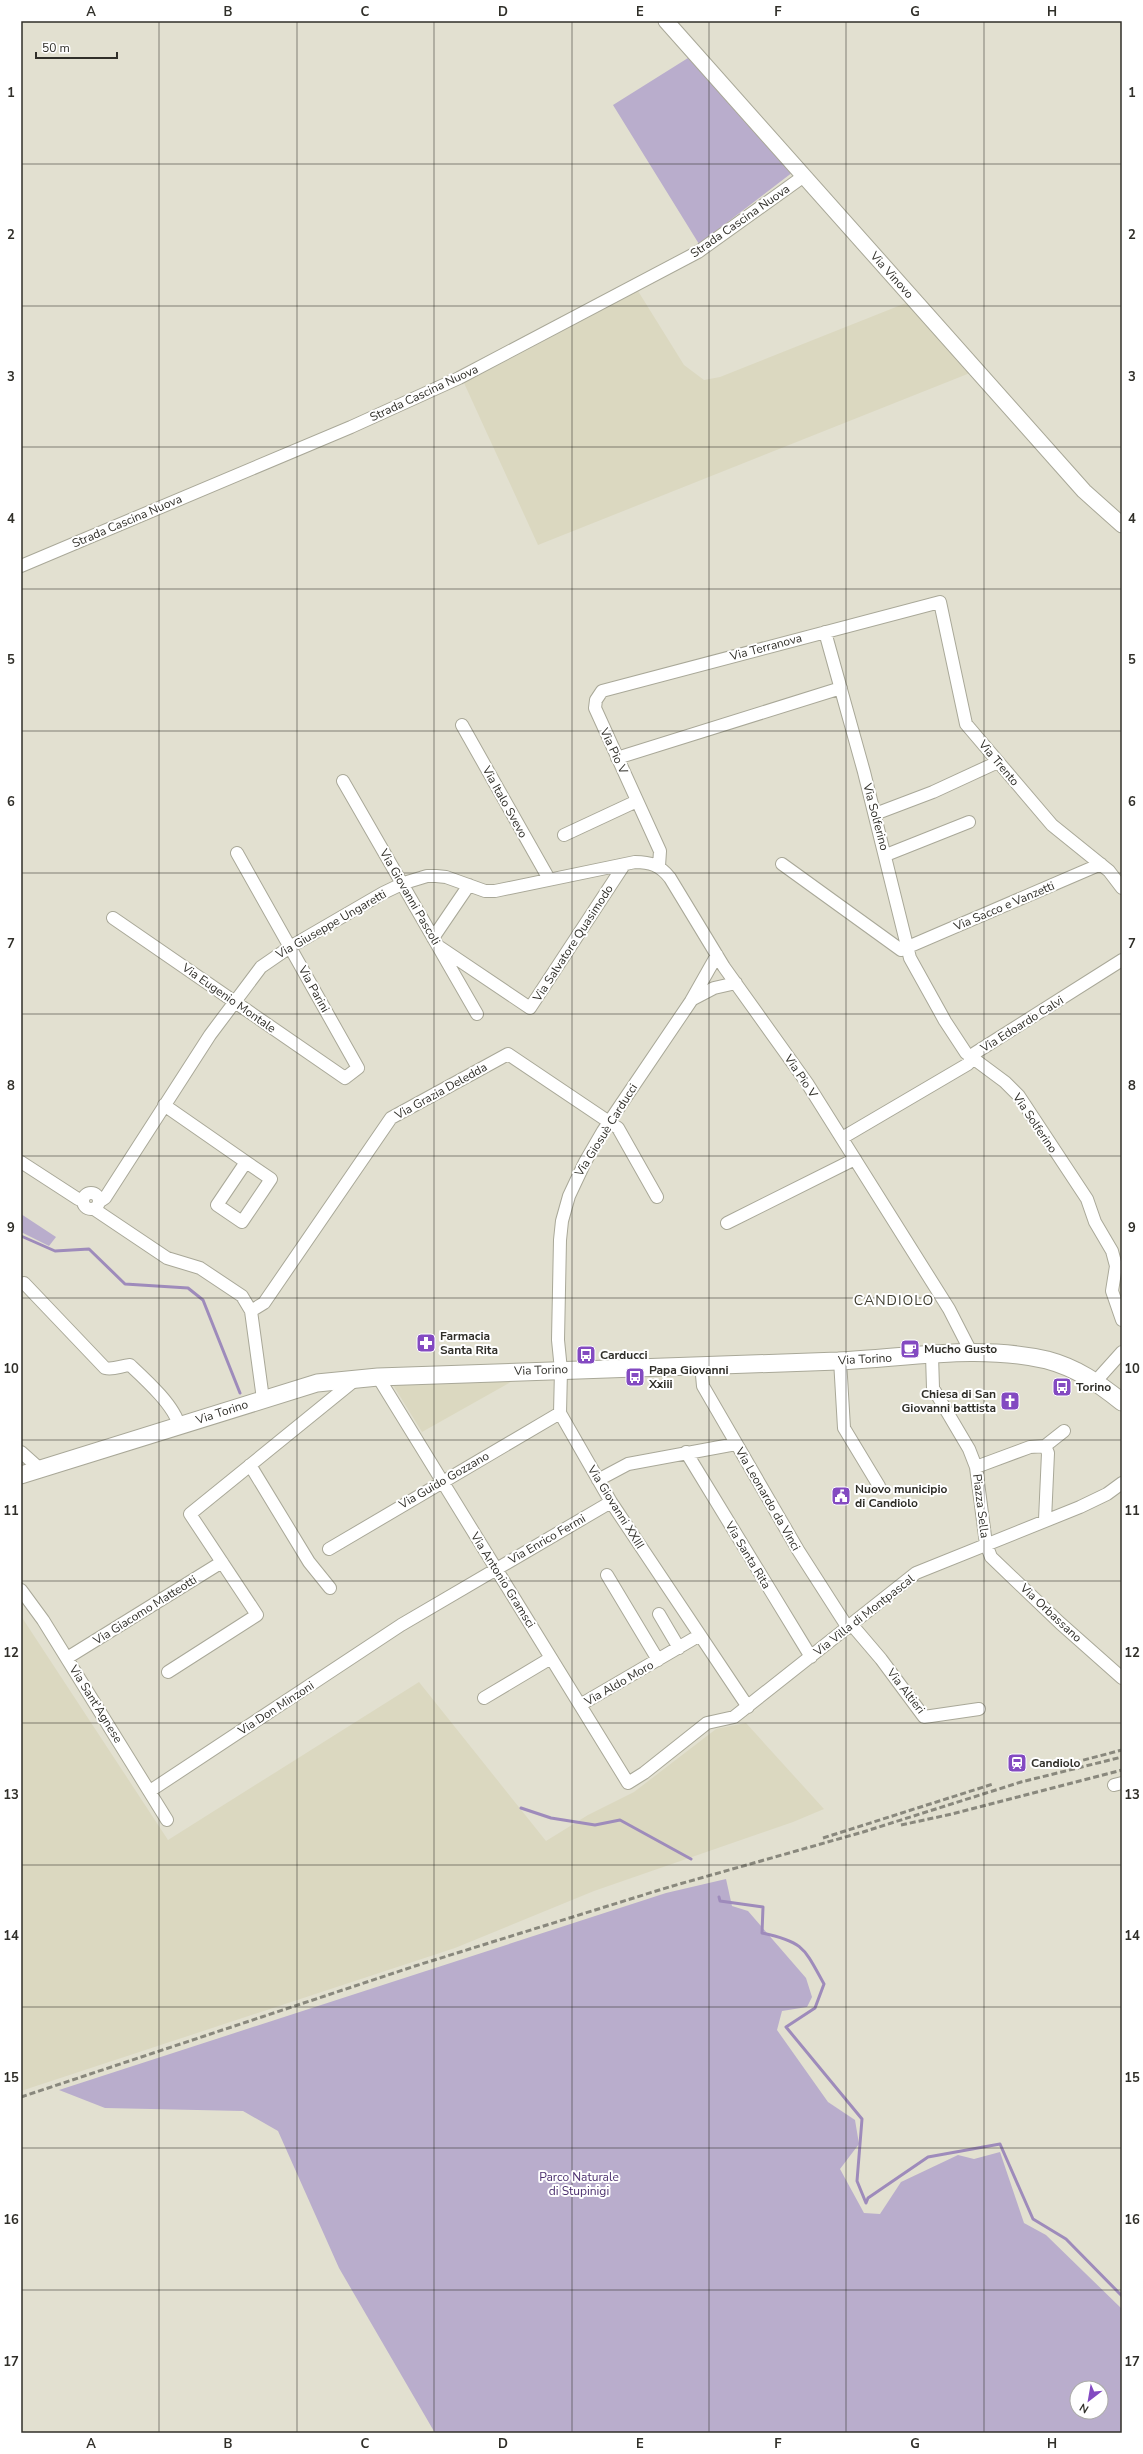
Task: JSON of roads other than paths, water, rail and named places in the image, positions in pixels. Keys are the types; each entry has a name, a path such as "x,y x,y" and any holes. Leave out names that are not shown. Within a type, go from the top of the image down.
{"main road":[{"name":"Via Torino","path":"21,1475 317,1383 378,1377 840,1360 971,1352 999,1353 1046,1360 1072,1368 1096,1381 1122,1402"}],"street":[{"name":"Via Vinovo","path":"666,21 1084,491 1122,525"},
{"name":"Strada Cascina Nuova","path":"21,566 351,427 459,378 698,252 804,176"},
{"name":"Via Terranova","path":"596,700 606,689 940,602"},
{"name":"Via Trento","path":"940,602 966,724 1052,825 1101,864 1119,881 1122,888"},
{"name":"Via Solferino","path":"825,632 886,855 910,958 945,1021 966,1053 1006,1082 1019,1096 1087,1199 1095,1222 1115,1258 1116,1266 1112,1291 1122,1320"},
{"path":"617,758 841,688"},
{"name":"Via Pio V","path":"596,700 596,711 660,851 659,866 670,878 717,955 807,1083 949,1308 971,1352"},
{"name":"Via Italo Svevo","path":"462,725 549,879"},
{"path":"875,814 933,792 998,762"},
{"name":"Via Giovanni Pascoli","path":"343,781 477,1014"},
{"path":"564,835 637,802"},
{"path":"886,855 969,822"},
{"name":"Via Parini","path":"237,853 358,1068 345,1078"},
{"name":"Via Giuseppe Ungaretti","path":"93,1201 112,1183 234,1002 261,967 290,946 382,893 402,884 427,876 436,876 485,891 495,891 624,865 648,862 659,866"},
{"path":"782,864 901,950 907,947"},
{"name":"Via Sacco e Vanzetti","path":"907,947 1101,864"},
{"name":"Via Salvatore Quasimodo","path":"436,942 530,1008 624,865"},
{"path":"436,942 469,885"},
{"name":"Via Eugenio Montale","path":"113,918 345,1078"},
{"name":"Via Giosuè Carducci","path":"561,1370 558,1340 562,1221 575,1182 610,1121 691,1001 717,955"},
{"name":"Via Edoardo Calvi","path":"842,1138 968,1064 975,1053 1122,960"},
{"name":"Via Giosuè Carducci","path":"691,1001 714,988 736,983"},
{"name":"Via Grazia Deledda","path":"251,1311 264,1303 391,1118 508,1054 610,1121 618,1128 657,1197"},
{"path":"164,1105 271,1179 242,1222 217,1205 246,1162"},
{"path":"727,1223 855,1159"},
{"path":"21,1162 78,1198 93,1201 166,1258 207,1272 242,1296 251,1311 262,1399"},
{"name":"Via Torino","path":"24,1283 105,1368 114,1370 120,1366 130,1365 148,1382 176,1414 180,1426"},
{"path":"1096,1381 1122,1352"},
{"name":"Piazza Sella","path":"932,1355 933,1388 969,1449 976,1467 986,1544"},
{"path":"840,1360 844,1428 879,1486"},
{"name":"Via Leonardo da Vinci","path":"701,1364 703,1386 798,1550 850,1626"},
{"path":"560,1413 561,1370"},
{"name":"Via Antonio Gramsci","path":"378,1377 441,1482 628,1783"},
{"path":"168,1672 257,1615 190,1514 354,1380"},
{"name":"Via Giovanni XXIII","path":"560,1413 611,1502 748,1707"},
{"name":"Via Guido Gozzano","path":"329,1549 560,1413"},
{"path":"1045,1520 1048,1453 1045,1446 1064,1431"},
{"path":"598,1480 628,1464 686,1452 736,1444"},
{"name":"Piazza Sella","path":"976,1467 1030,1447 1045,1446"},
{"path":"21,1452 40,1469"},
{"name":"Via Santa Rita","path":"686,1452 811,1657"},
{"path":"250,1465 308,1562 330,1588"},
{"name":"Via Villa di Montpascal","path":"628,1783 644,1774 707,1722 734,1717 748,1707 916,1573 1080,1507 1107,1494 1122,1482"},
{"name":"Via Enrico Fermi","path":"401,1625 611,1502"},
{"name":"Via Orbassano","path":"986,1544 991,1557 996,1562 1122,1678"},
{"name":"Via Giacomo Matteotti","path":"67,1658 222,1562"},
{"path":"607,1575 658,1660 700,1635"},
{"name":"Via Sant'Agnese","path":"21,1590 33,1605 67,1658 167,1820"},
{"path":"659,1614 679,1648"},
{"name":"Via Don Minzoni","path":"150,1791 401,1625"},
{"name":"Via Altieri","path":"850,1626 881,1659 924,1717 979,1709"},
{"path":"484,1698 551,1658"},
{"name":"Via Aldo Moro","path":"580,1705 658,1660"}],"waterway":[{"path":"21,1236 55,1251 89,1249 125,1284 188,1288 203,1300 240,1393"},
{"path":"521,1808 551,1818 595,1825 620,1820 691,1859"},
{"path":"719,1897 720,1901 763,1907 762,1933 787,1940 801,1948 807,1954 824,1984 815,2008 786,2027 862,2119 857,2181 866,2203 868,2198 928,2157 1000,2144 1033,2219 1066,2239 1122,2296"}],"railway":[{"path":"1057,1767 1122,1750"},
{"path":"21,2097 415,1966 669,1887 863,1832 1021,1782 1122,1757"},
{"path":"901,1825 952,1814 1122,1770"},
{"path":"823,1838 993,1784"}],"place":[{"name":"Farmacia Santa Rita","path":"426,1343"},
{"name":"Mucho Gusto","path":"910,1349"},
{"name":"Carducci","path":"586,1355"},
{"name":"Papa Giovanni Xxiii","path":"635,1377"},
{"name":"Torino","path":"1062,1387"},
{"name":"Chiesa di San Giovanni battista","path":"1010,1401"},
{"name":"Nuovo municipio di Candiolo","path":"841,1496"},
{"name":"Candiolo","path":"1017,1763"}],"district":[{"name":"CANDIOLO","path":"894,1300"}],"park label":[{"name":"Parco Naturale di Stupinigi","path":"579,2184"}]}
